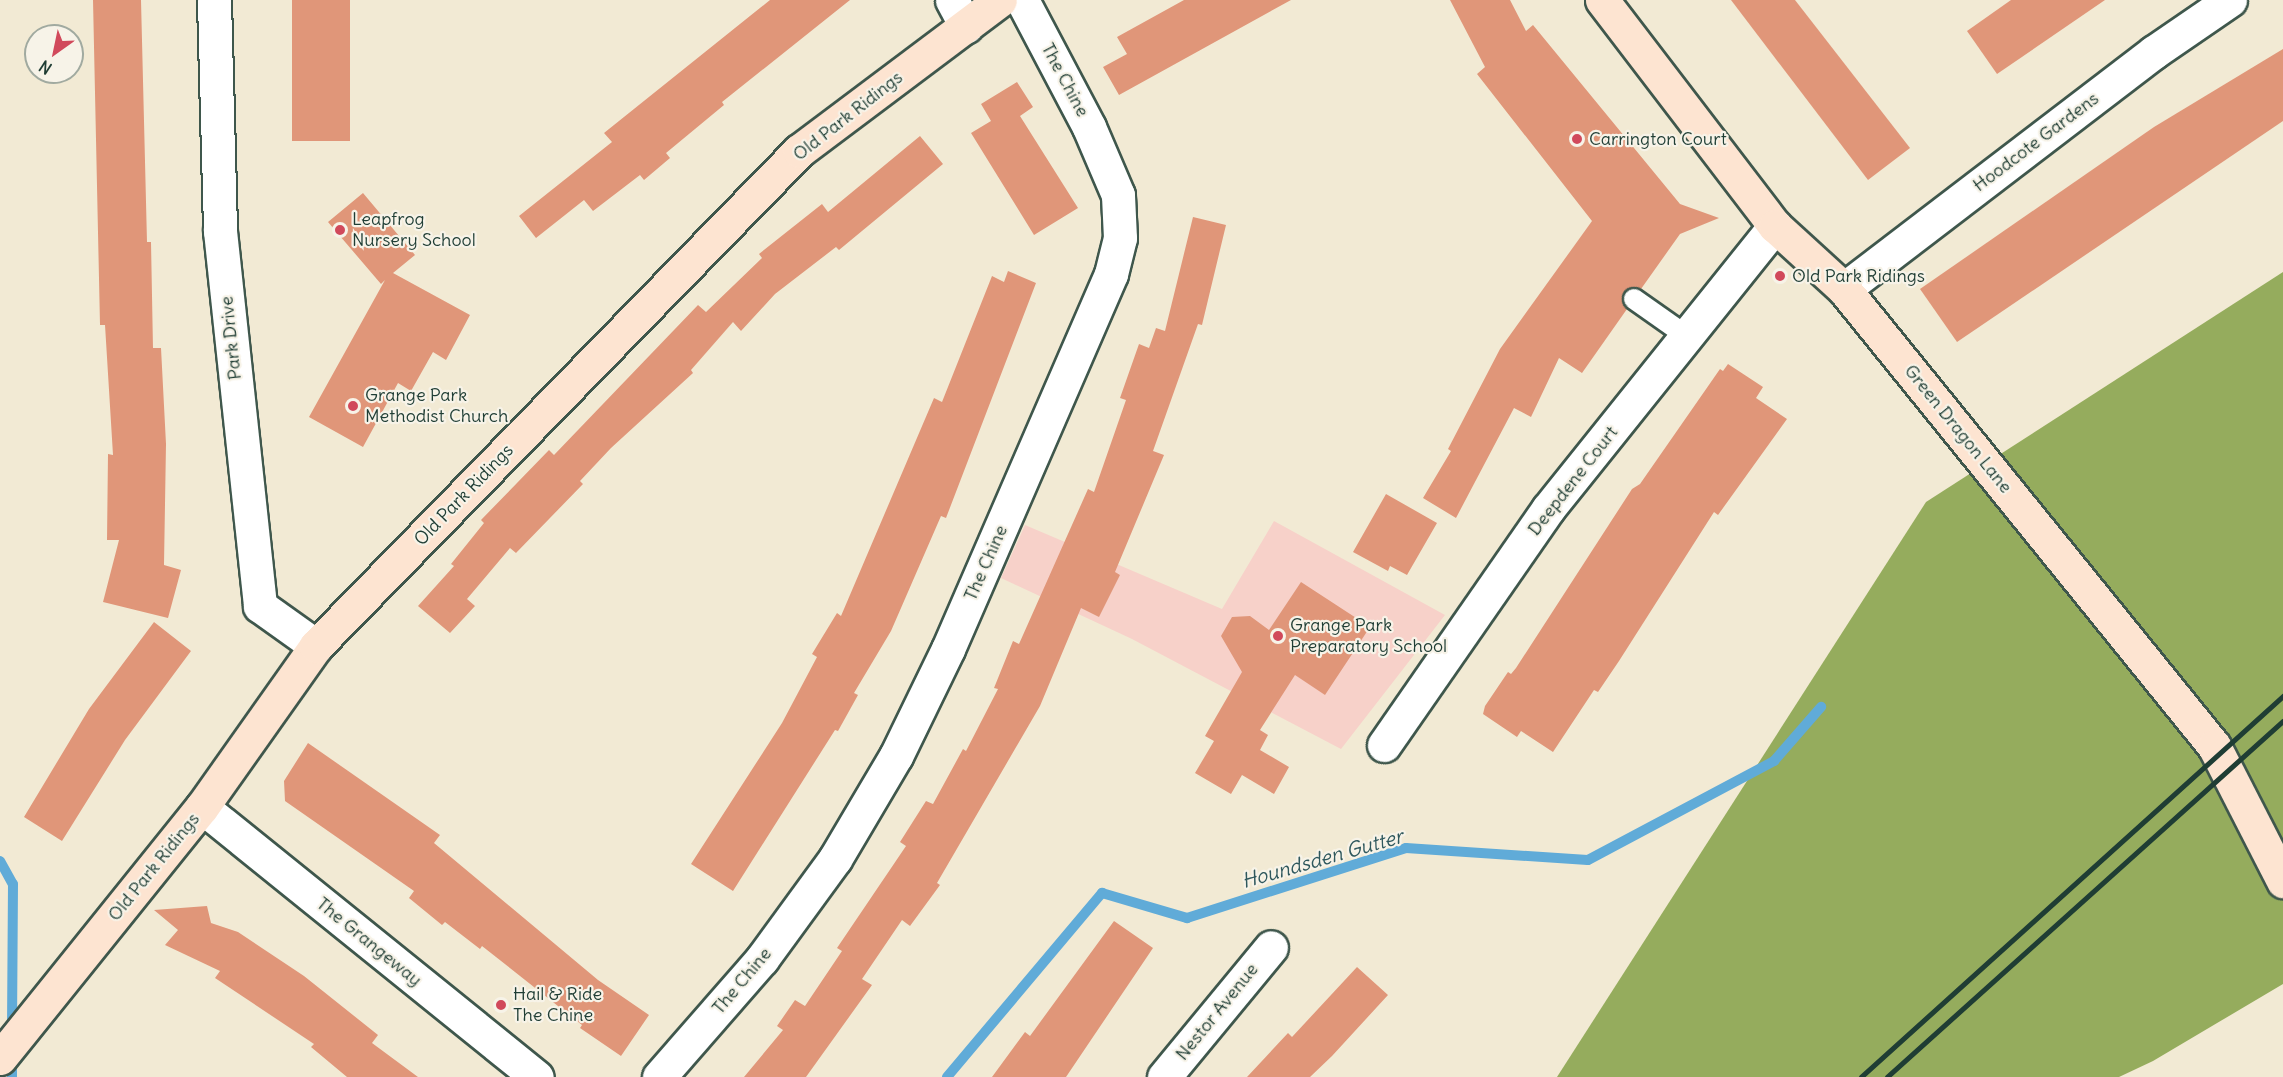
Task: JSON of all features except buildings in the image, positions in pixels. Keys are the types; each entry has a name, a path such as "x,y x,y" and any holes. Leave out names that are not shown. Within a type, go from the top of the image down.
{"street":[{"name":"Park Drive","path":"214,0 219,231 260,606 316,646"},
{"name":"Old Park Ridings","path":"0,1058 202,807 316,646 799,151 959,13 1000,0"},
{"name":"The Chine","path":"659,1077 762,959 835,859 896,756 948,649 1111,274 1120,238 1118,195 1089,127 1022,0"},
{"name":"Green Dragon Lane","path":"1602,0 1775,226 1844,289 2214,746 2283,881"},
{"name":"Hoodcote Gardens","path":"1844,289 2154,52 2230,0"},
{"name":"Deepdene Court","path":"1384,745 1548,510 1775,226"},
{"name":"The Grangeway","path":"202,807 537,1077"},
{"name":"Nestor Avenue","path":"1164,1077 1271,947"}],"lane":[{"path":"1634,299 1688,337"}],"shaded area":[{"name":"Grange Park Preparatory School","path":"1274,521 1445,615 1341,749 1132,639 1001,578 1025,525 1222,609"}],"green space":[{"path":"2283,272 2283,984 2153,1061 2119,1077 1557,1077 1926,502"}],"waterway":[{"name":"Houndsden Gutter","path":"947,1077 1102,893 1187,918 1406,848 1588,860 1774,761 1821,707"},
{"path":"0,861 13,884 12,1029"},
{"path":"12,1056 12,1077"}],"railway":[{"path":"1861,1077 2283,696"},
{"path":"1887,1077 2283,721"}],"place":[{"name":"Carrington Court","path":"1577,139"},
{"name":"Leapfrog Nursery School","path":"340,230"},
{"name":"Old Park Ridings","path":"1780,276"},
{"name":"Grange Park Methodist Church","path":"353,406"},
{"name":"Grange Park Preparatory School","path":"1278,636"},
{"name":"Hail & Ride The Chine","path":"501,1005"}]}
